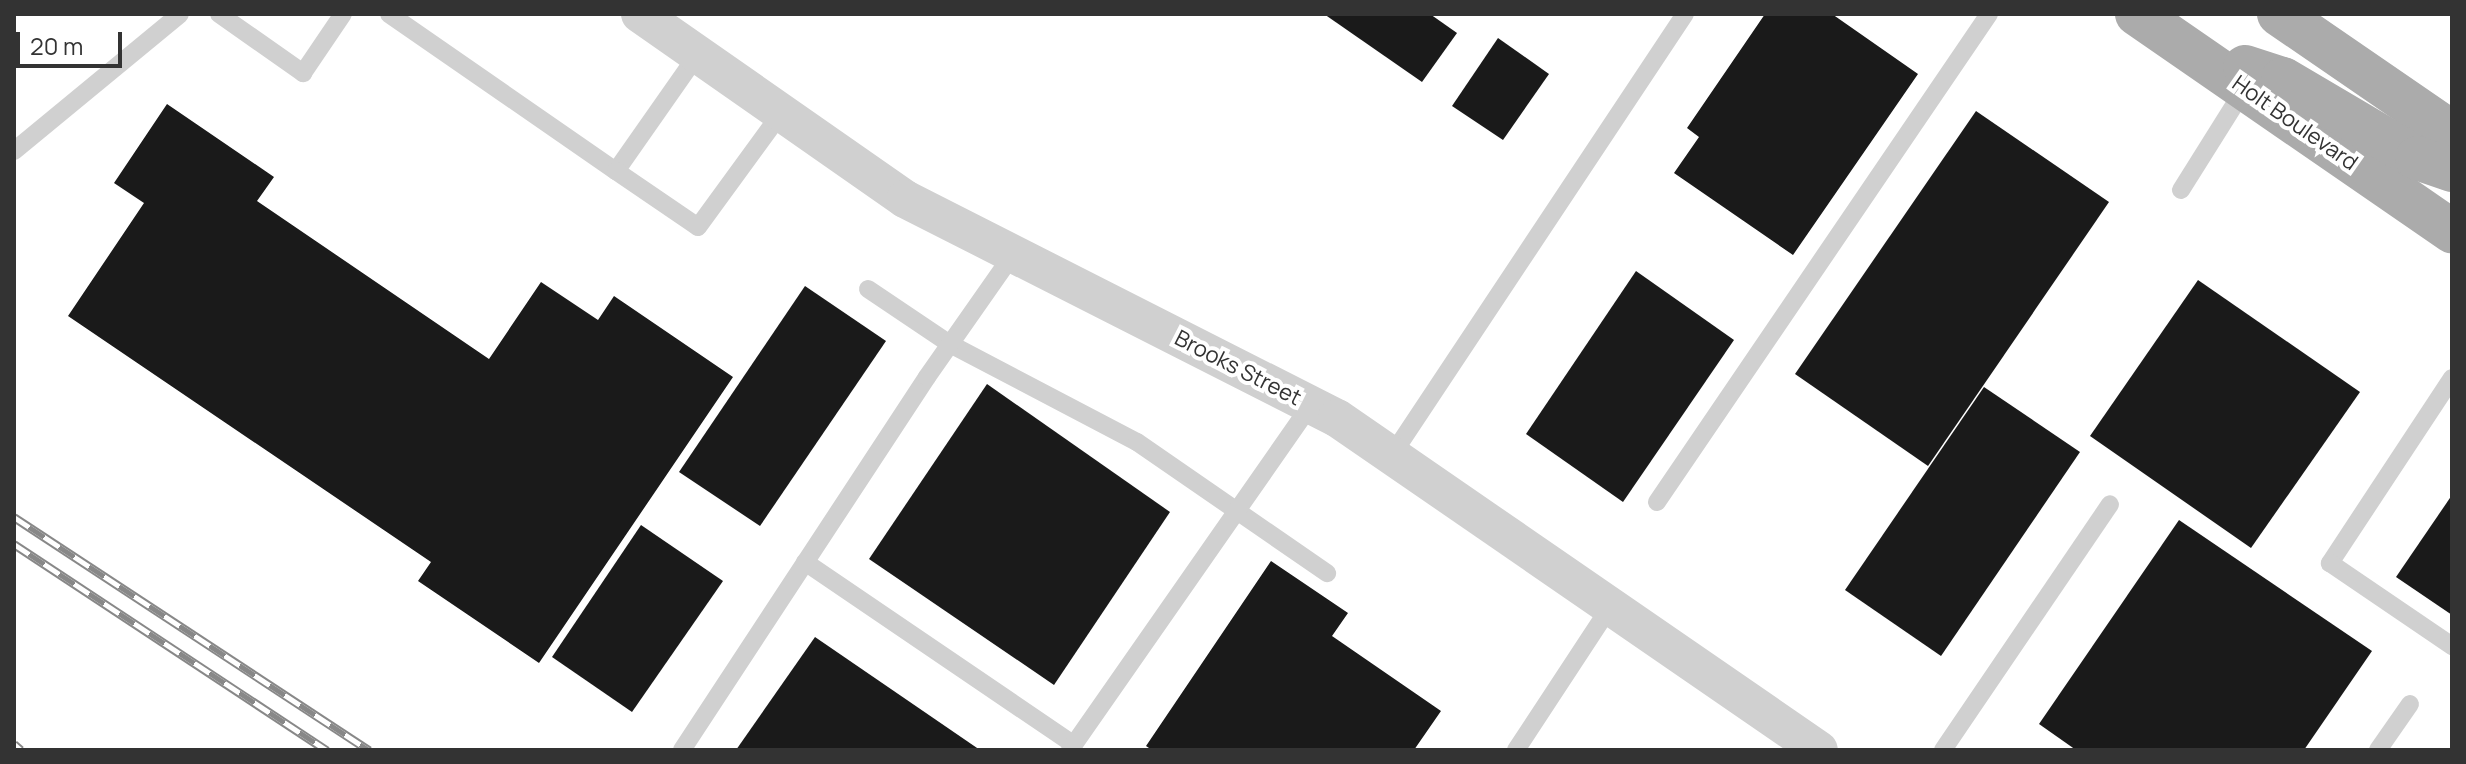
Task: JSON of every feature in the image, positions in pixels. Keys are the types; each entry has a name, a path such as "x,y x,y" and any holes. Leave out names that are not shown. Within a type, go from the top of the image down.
{"main road":[{"name":"Holt Boulevard","path":"2137,14 2452,231"},
{"path":"2279,14 2452,133"},
{"path":"2185,47 2283,79 2417,158 2452,170"}],"street":[{"name":"Brooks Street","path":"640,14 905,199 1311,404 1392,455 1819,750"}],"lane":[{"path":"14,151 180,14"},
{"path":"219,14 303,73 343,14"},
{"path":"389,14 698,227 781,113"},
{"path":"1392,455 1685,14"},
{"path":"1657,502 1989,14"},
{"path":"616,171 698,54"},
{"path":"2181,190 2245,88"},
{"path":"682,750 950,344 1013,254"},
{"path":"868,289 950,344 1137,442 1327,573"},
{"path":"2452,378 2330,563 2452,646"},
{"path":"805,562 1072,748 1311,404"},
{"path":"1943,750 2110,504"},
{"path":"1516,750 1610,607"},
{"path":"2378,750 2410,704"}],"building":[{"path":"1324,14 1430,14 1457,33 1422,82"},
{"path":"1765,14 1832,14 1918,74 1793,255 1674,173 1699,137 1687,128"},
{"path":"1498,38 1549,74 1503,140 1452,106"},
{"path":"167,104 274,177 257,201 489,359 541,282 598,320 614,296 733,377 539,663 418,581 431,562 68,316 144,203 114,183"},
{"path":"1976,111 2109,202 1928,466 1795,374"},
{"path":"1636,271 1734,340 1623,502 1526,434"},
{"path":"2198,280 2360,392 2251,548 2090,436"},
{"path":"805,286 886,341 760,526 679,472"},
{"path":"987,384 1170,512 1054,685 869,559"},
{"path":"1984,387 2080,452 1941,656 1845,590"},
{"path":"2452,495 2452,615 2396,577"},
{"path":"2179,520 2372,651 2304,750 2076,750 2039,724"},
{"path":"641,525 723,581 632,712 552,657"},
{"path":"1271,561 1348,613 1332,636 1441,711 1414,750 1152,750 1146,746"},
{"path":"815,637 980,750 736,750"}],"railway":[{"path":"14,517 369,750"},
{"path":"14,544 327,750"},
{"path":"14,744 21,750"}]}
